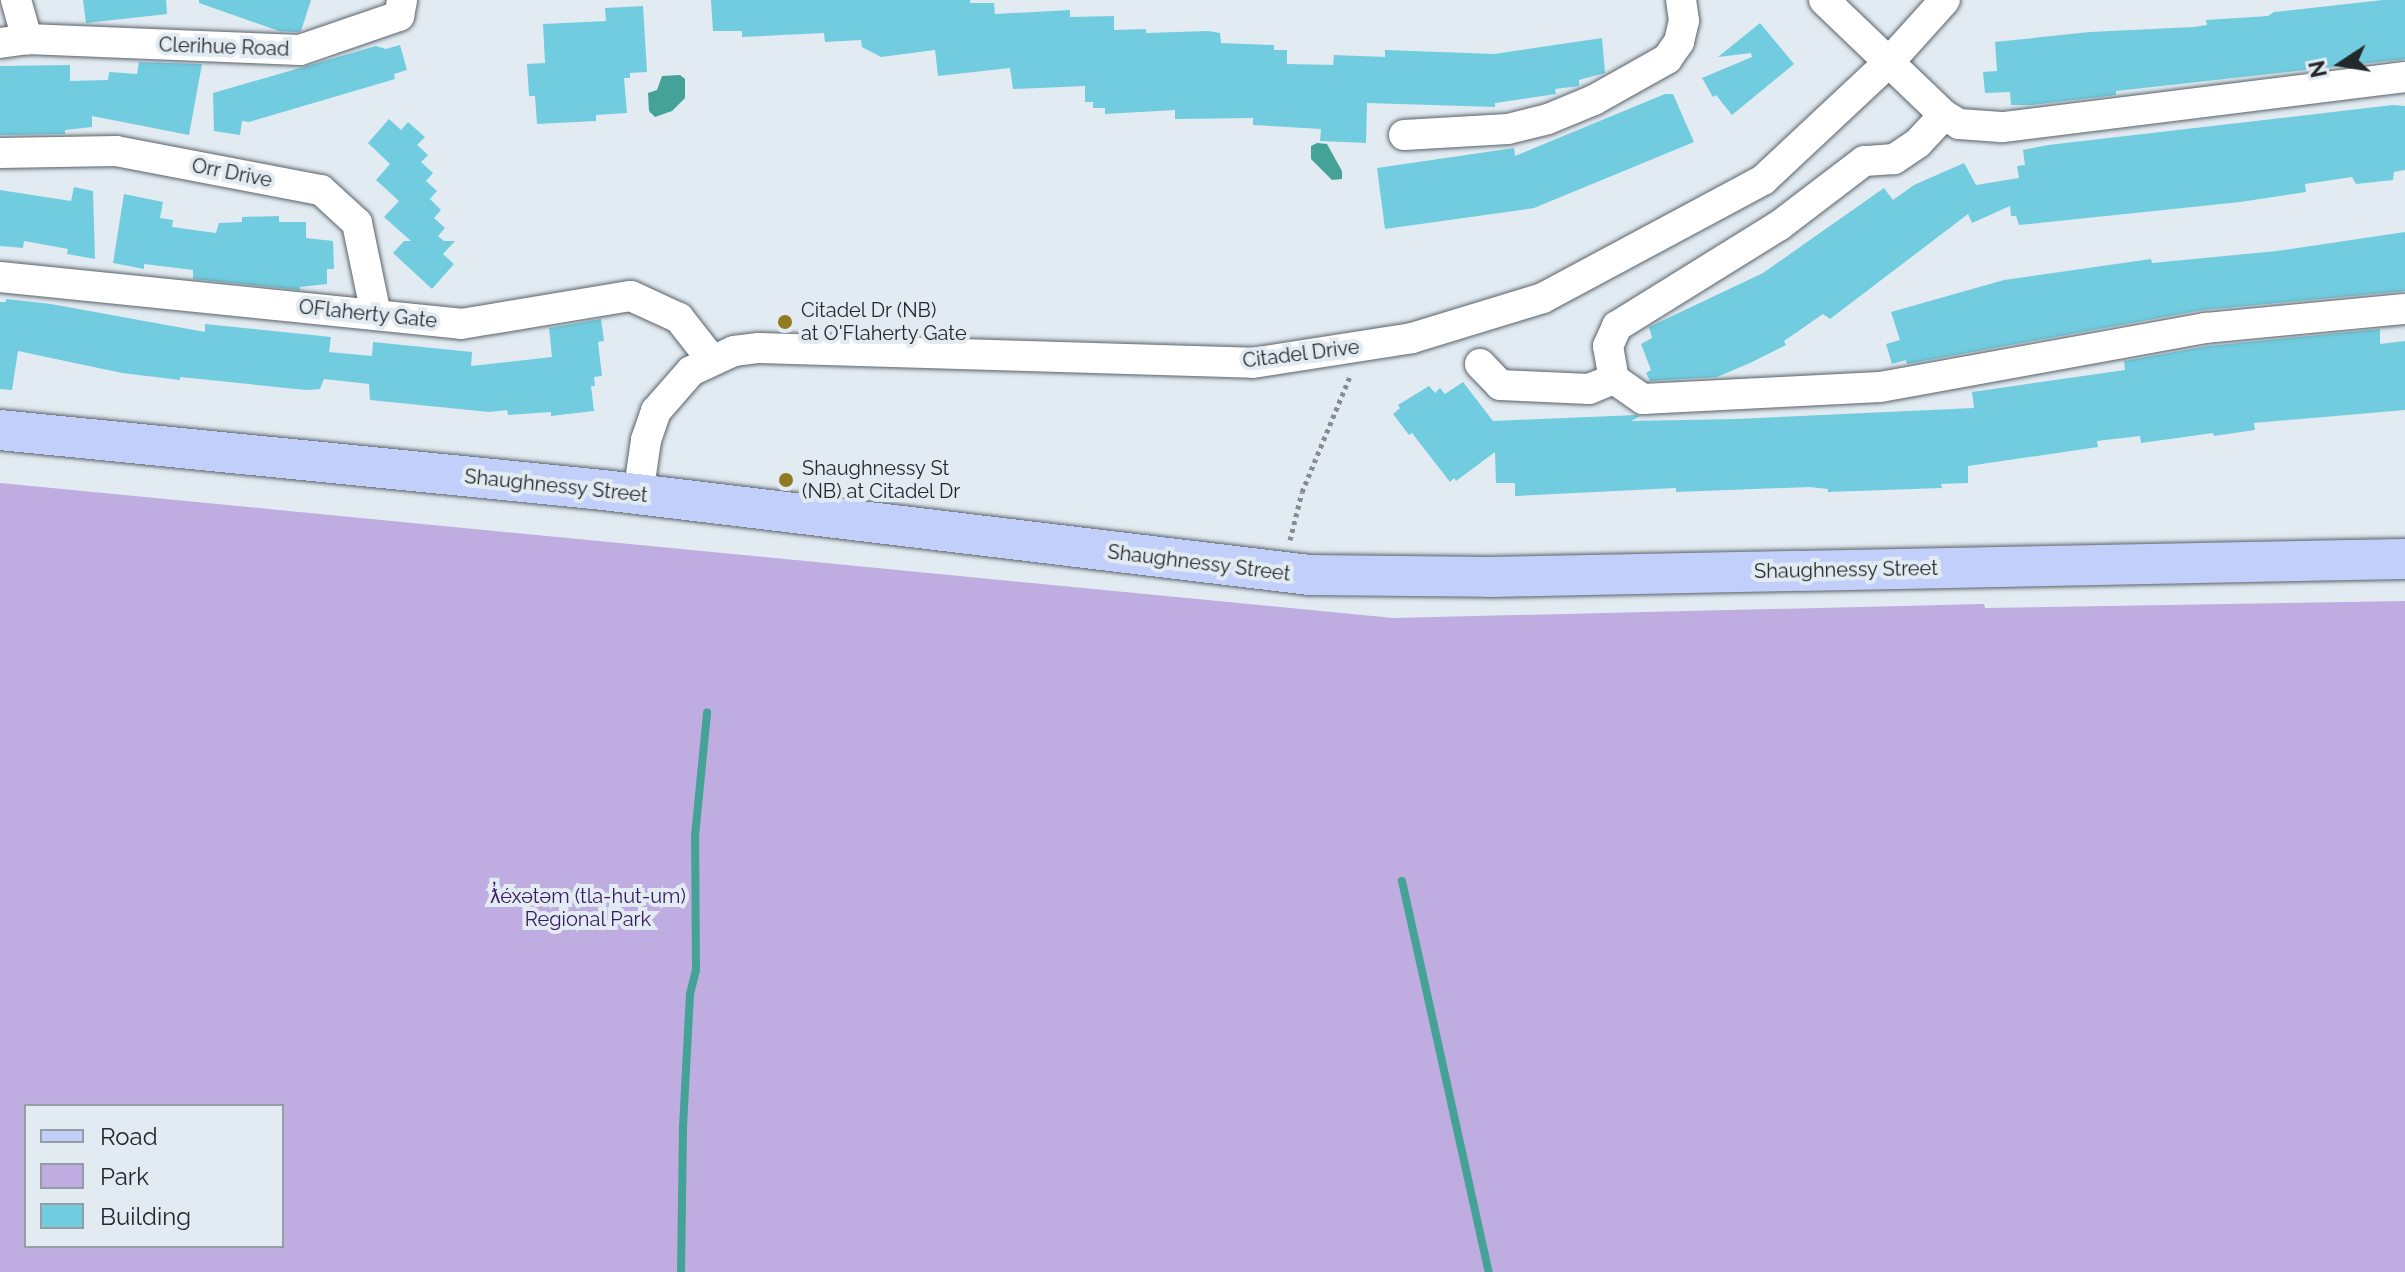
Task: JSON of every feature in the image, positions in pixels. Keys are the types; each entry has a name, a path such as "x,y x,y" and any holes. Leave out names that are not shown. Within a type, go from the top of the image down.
{"main road":[{"name":"Shaughnessy Street","path":"0,430 638,495 1265,571 1339,577 1502,577 2405,559"}],"street":[{"name":"Clerihue Road","path":"16,0 14,41 300,50 399,16 402,0"},
{"path":"1404,135 1508,129 1548,119 1594,100 1667,59 1679,42 1684,21 1681,0"},
{"path":"1824,0 1944,115 1959,124 2001,127 2405,77"},
{"name":"Citadel Drive","path":"638,495 646,440 656,411 671,390 711,359 734,351 759,348 1253,363 1412,338 1543,298 1763,180 1890,61 1945,0"},
{"path":"1944,115 1918,143 1894,159 1864,161 1780,225 1617,326 1608,346 1614,379 1643,399 1880,387 2206,328 2405,309"},
{"name":"Orr Drive","path":"0,153 116,151 321,190 357,223 376,315"},
{"name":"OFlaherty Gate","path":"0,277 461,324 631,296 679,318 711,359"},
{"path":"1480,364 1500,385 1589,389 1614,379"}],"path":[{"path":"1289,542 1302,492 1350,376"}],"green space":[{"name":"ƛ̓éxətəm (tla-hut-um) Regional Park","path":"0,483 1393,618 1984,604 1985,608 2405,601 2405,1272 0,1272"}],"shaded area":[{"path":"680,75 685,79 685,98 672,111 655,117 649,111 648,93 657,90 662,76"},
{"path":"1327,144 1342,171 1342,179 1332,180 1311,159 1311,146"}],"building":[{"path":"83,0 166,0 167,14 86,23"},
{"path":"199,0 311,0 301,31 297,32 279,31 199,3"},
{"path":"711,0 970,0 970,3 994,3 995,14 1070,10 1070,17 1114,16 1114,30 1146,29 1146,33 1208,31 1220,33 1221,43 1274,45 1274,50 1287,50 1287,64 1333,65 1334,55 1385,57 1385,50 1494,54 1602,38 1605,73 1579,80 1579,86 1555,89 1556,94 1495,103 1495,107 1367,103 1366,143 1320,141 1321,129 1253,125 1253,118 1175,119 1175,110 1105,114 1105,108 1093,108 1093,102 1085,102 1085,86 1013,89 1010,68 938,76 935,50 881,57 862,47 861,40 825,42 824,33 742,37 742,31 713,31"},
{"path":"2405,0 2405,59 2116,91 2116,95 2031,105 2011,105 2010,92 1985,93 1983,72 1997,71 1995,42 2090,32 2194,27 2207,25 2206,20 2268,16 2274,12"},
{"path":"643,6 647,72 630,73 630,78 624,78 627,113 596,115 596,121 537,124 535,96 529,96 527,64 545,63 543,24 606,21 605,8"},
{"path":"1760,23 1794,64 1732,115 1716,95 1713,97 1702,78 1752,57 1751,53 1718,57"},
{"path":"400,45 407,70 394,74 395,79 249,122 242,121 240,135 214,131 213,93 376,46 386,49"},
{"path":"139,62 202,64 189,135 92,116 92,127 65,130 65,134 0,135 0,66 70,65 70,81 108,80 109,72 137,74"},
{"path":"1665,94 1673,94 1694,142 1534,208 1385,229 1377,168 1514,148 1515,156"},
{"path":"2405,106 2405,170 2394,172 2393,180 2356,184 2352,177 2305,184 2306,192 2240,202 2019,225 2016,216 2011,216 2010,206 1972,223 1968,214 1830,319 1823,314 1784,341 1786,345 1750,363 1717,377 1650,381 1646,373 1651,370 1641,344 1652,338 1649,327 1763,273 1884,188 1893,200 1914,185 1964,163 1976,185 2019,178 2017,166 2025,165 2023,150 2048,145"},
{"path":"389,119 401,130 408,122 425,137 417,145 428,155 421,162 433,173 426,181 437,191 430,199 441,210 434,218 445,228 438,236 444,241 455,241 443,254 454,264 432,289 393,253 404,241 411,241 384,217 399,201 376,180 390,164 368,143"},
{"path":"74,187 93,191 95,259 67,254 68,249 24,241 23,248 0,246 0,190 71,201"},
{"path":"124,194 163,202 160,218 173,220 172,227 216,233 219,223 242,222 242,217 279,216 279,222 306,222 306,238 333,241 334,269 327,269 327,284 300,287 300,290 193,279 193,270 144,264 144,269 113,263"},
{"path":"2405,232 2405,291 2203,310 1907,364 1906,360 1892,364 1886,344 1900,340 1891,312 2004,280 2151,259 2152,263 2277,251"},
{"path":"6,299 51,304 205,332 205,324 331,337 329,352 372,356 373,342 472,352 471,366 552,357 549,328 601,319 604,341 598,342 602,376 594,377 595,386 591,386 594,411 551,416 551,412 508,415 507,410 489,412 370,400 369,384 324,379 320,389 306,390 180,377 180,380 122,373 18,351 12,390 0,389 0,302 6,302"},
{"path":"2380,329 2380,344 2405,341 2405,410 2254,423 2255,430 2214,436 2213,433 2141,443 2140,436 2097,441 2098,447 1968,466 1968,483 1941,484 1942,488 1828,492 1828,489 1809,487 1676,492 1676,488 1515,496 1515,483 1496,483 1495,452 1456,481 1454,478 1450,482 1393,414 1400,408 1398,405 1429,386 1435,393 1440,388 1445,394 1463,382 1493,421 1636,415 1640,416 1631,421 1737,419 1974,408 1972,392 2125,370 2124,361 2208,346"}],"waterway":[{"path":"681,1272 683,1127 690,994 696,970 695,836 707,713"},
{"path":"1402,881 1489,1272"}],"place":[{"name":"Citadel Dr (NB) at O'Flaherty Gate","path":"785,322"},
{"name":"Shaughnessy St (NB) at Citadel Dr","path":"786,480"}]}
